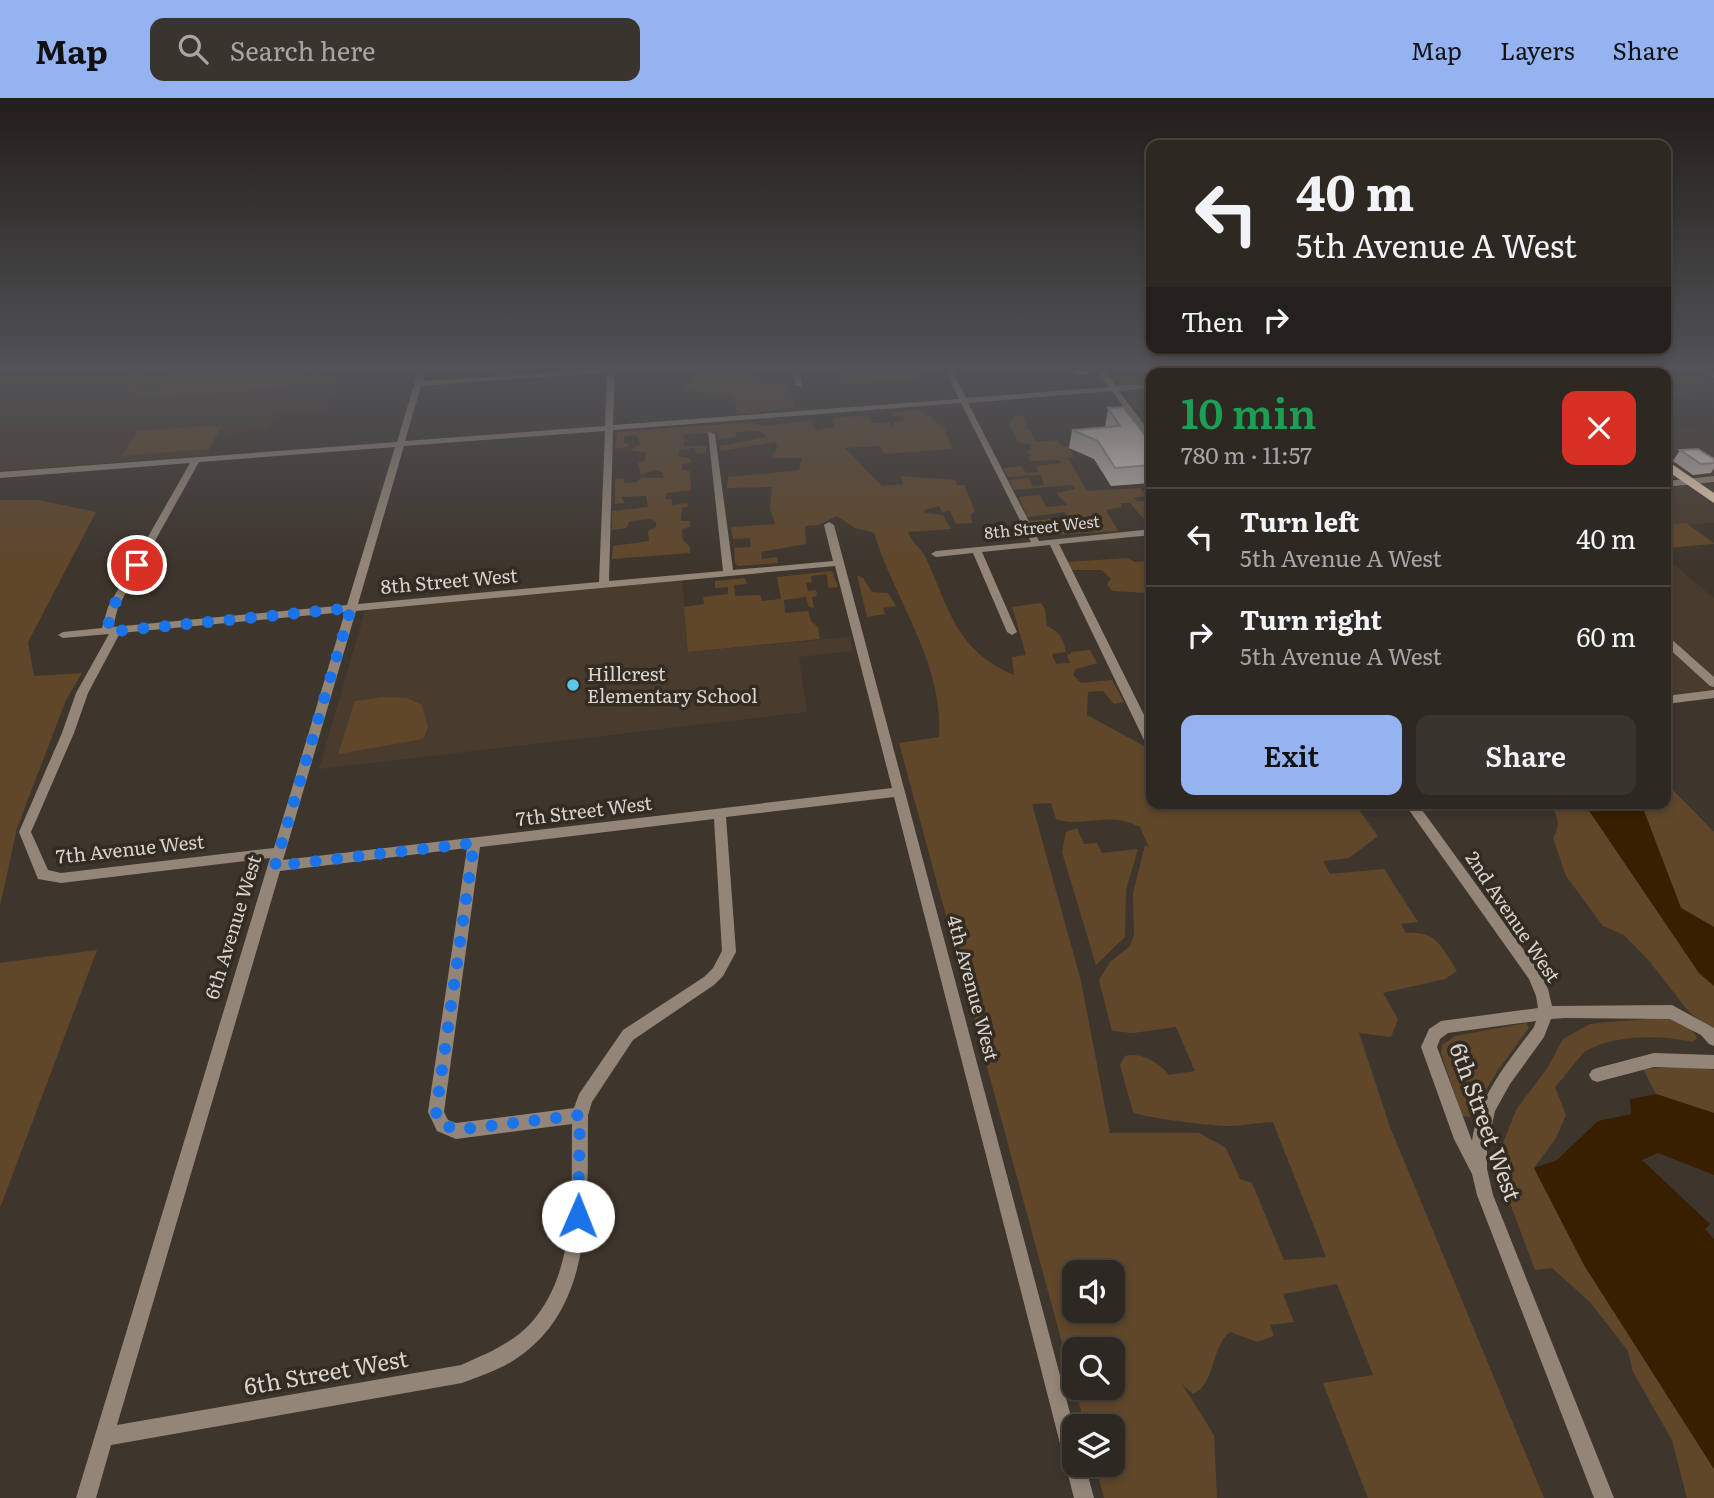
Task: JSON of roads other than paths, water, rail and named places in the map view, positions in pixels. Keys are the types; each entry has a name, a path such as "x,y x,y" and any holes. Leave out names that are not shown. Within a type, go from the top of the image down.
{"main road":[{"path":"1671,468 1714,499"}],"street":[{"name":"6th Avenue West","path":"86,1498 404,433"},
{"path":"0,475 552,433"},
{"path":"604,584 608,433"},
{"path":"980,433 1036,543"},
{"path":"710,434 728,572"},
{"name":"7th Avenue West","path":"196,460 113,607 111,630 25,832 43,876 61,878 277,859"},
{"path":"1671,483 1714,479"},
{"name":"4th Avenue West","path":"829,525 1062,1415"},
{"name":"8th Street West","path":"936,554 1146,533"},
{"path":"1053,542 1146,732"},
{"path":"976,549 1012,632"},
{"name":"8th Street West","path":"63,635 838,563"},
{"path":"1671,644 1714,683"},
{"path":"1671,699 1714,694"},
{"name":"7th Street West","path":"277,859 474,843 898,792"},
{"name":"2nd Avenue West","path":"1414,809 1534,975 1545,999 1546,1012 1539,1032 1492,1096 1481,1126 1480,1172"},
{"path":"474,843 436,1112 438,1122 456,1130 580,1115 585,1099 628,1035 709,981 725,962 730,940 720,814"},
{"name":"6th Street West","path":"1604,1498 1485,1195 1480,1172 1462,1139 1429,1047 1431,1037 1446,1026 1546,1012 1672,1013 1697,1024 1714,1039"},
{"path":"1597,1075 1654,1060 1714,1062"},
{"name":"6th Street West","path":"104,1437 462,1374 508,1355 542,1324 567,1284 574,1262 580,1115"},
{"name":"4th Avenue West","path":"1078,1477 1084,1498"}],"place":[{"name":"Hillcrest Elementary School","path":"573,685"}]}
